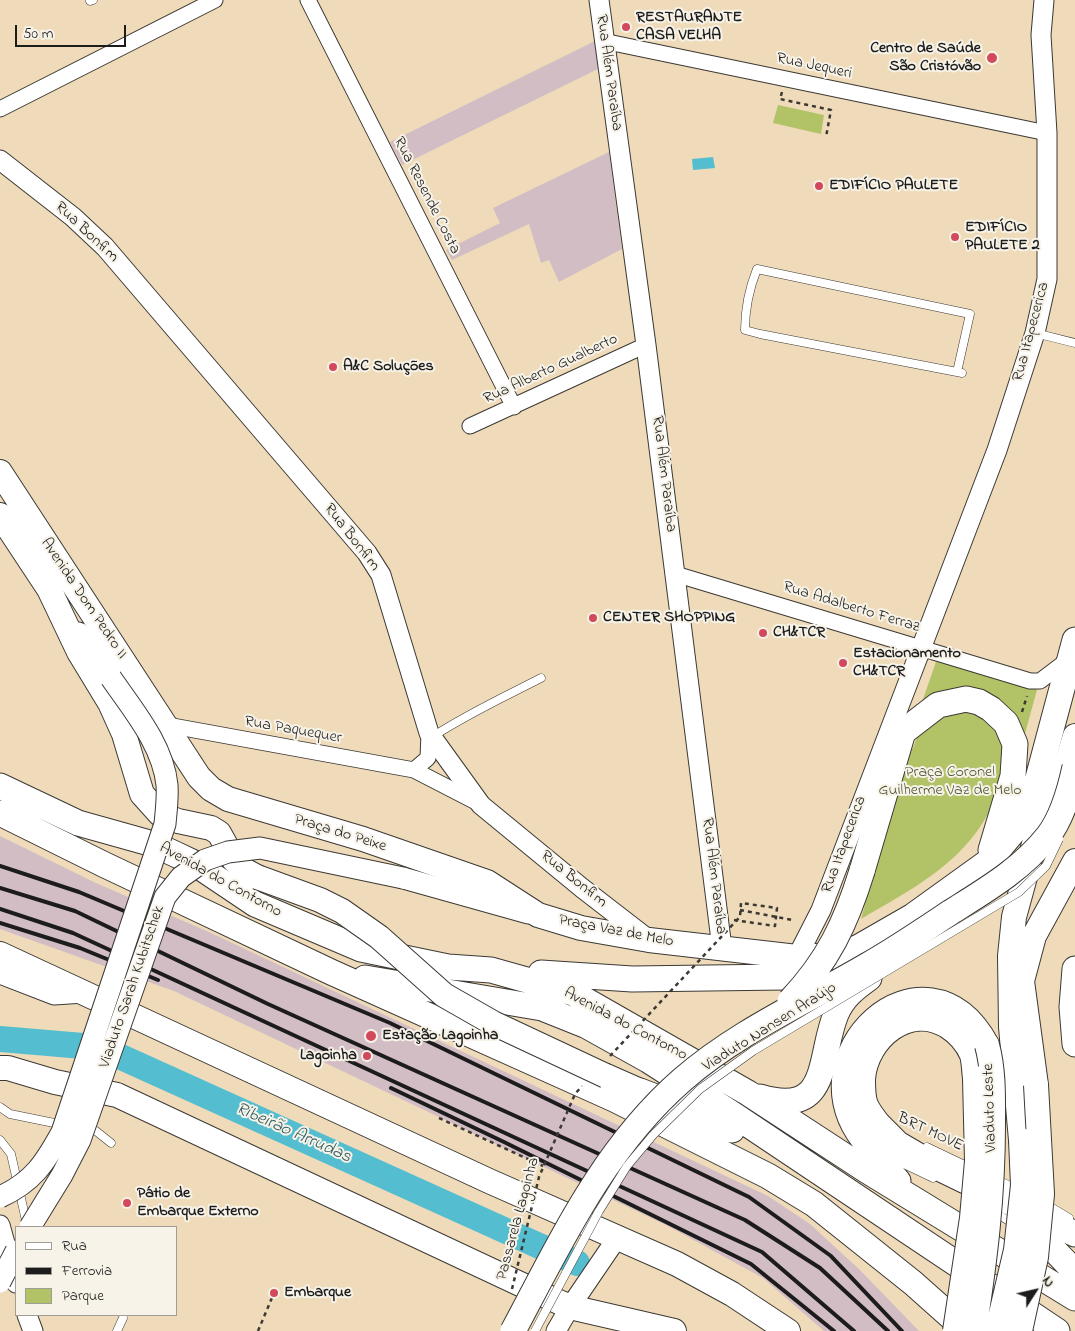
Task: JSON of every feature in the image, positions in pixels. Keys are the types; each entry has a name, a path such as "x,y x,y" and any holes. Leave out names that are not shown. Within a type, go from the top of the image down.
{"highway":[{"path":"491,970 632,979 785,977 834,955 859,947 914,916 988,862 1013,832 1028,807 1037,782 1072,650"},
{"path":"775,1017 811,980 835,943 850,908 903,732 938,706 966,699 991,708 1008,728 1015,744 1014,776 988,862"},
{"path":"513,1331 582,1203 611,1157 682,1080 738,1039 870,964 1012,873 1049,835 1069,791 1075,767"},
{"name":"Avenida do Contorno","path":"5,787 78,822 153,844 176,854 194,863 256,904 361,949 448,967 491,970 573,993 748,1093 912,1198 1075,1298"},
{"name":"Avenida do Contorno","path":"0,813 331,972 614,1099 768,1176 814,1204 913,1283 967,1331"},
{"path":"748,1093 776,1101 796,1102 808,1095 817,1084 836,1013 850,991 922,944 988,896 1007,877 1036,833"},
{"path":"1075,969 1072,1007 1075,1044"},
{"name":"Avenida do Contorno","path":"331,972 542,1008 587,1026 648,1060 731,1112 1057,1331"},
{"path":"640,1091 770,1168 814,1204"},
{"path":"640,1091 700,1114 737,1133 801,1170 879,1222 958,1266"},
{"path":"879,1125 898,1144 972,1191 1056,1252 1075,1272"},
{"path":"869,1147 912,1198"},
{"path":"972,1191 1041,1216 1075,1234"}],"main road":[{"name":"Avenida Dom Pedro II","path":"0,472 167,725"},
{"name":"Avenida Dom Pedro II","path":"2,519 111,678"},
{"path":"49,589 79,652 110,703 124,734 142,794 160,814 178,821 211,828 219,833 234,860 244,870 257,877 320,900 342,911 379,937 444,995 493,1023 601,1071 640,1091"},
{"name":"Viaduto Sarah Kubitschek","path":"0,1198 19,1188 44,1164 62,1132 165,824 167,785 159,755 142,722 111,678"},
{"name":"Praça do Peixe","path":"167,725 199,776 211,789 228,799 363,839 487,882 538,915"},
{"name":"Viaduto Leste","path":"997,1331 1016,1250 1024,1185 1022,1140 1011,1027 1010,956 1014,916 1036,833 1058,791 1075,736"},
{"name":"Viaduto Sarah Kubitschek","path":"29,1226 62,1176 80,1140 165,897 181,877 205,860 228,852 260,848 402,878"},
{"path":"1020,1331 1036,1257 1042,1194 1036,1085 1022,981 1034,936 1075,862"},
{"name":"Praça Vaz de Melo","path":"402,878 580,928 649,940 797,957 834,955"},
{"path":"0,954 677,1264 732,1294 788,1331"},
{"path":"94,1037 137,977"},
{"name":"Viaduto Leste","path":"869,1147 858,1135 848,1116 843,1077 849,1054 862,1030 885,1009 902,1001 934,1000 953,1008 969,1019 987,1045 991,1062 993,1089 991,1218 974,1331"},
{"name":"Viaduto Leste","path":"879,1125 866,1105 863,1087 864,1072 879,1038 911,1018 926,1018 939,1022 956,1032 972,1056 975,1078 976,1161 972,1218 955,1331"},
{"path":"4,1070 117,1095 570,1306 674,1331"},
{"path":"0,1282 3,1237"}],"street":[{"path":"0,109 215,0"},
{"name":"Rua Resende Costa","path":"308,0 514,407"},
{"name":"Rua Além Paraíba","path":"599,0 646,345 722,948"},
{"name":"Rua Itapecerica","path":"797,957 821,910 997,450 1015,386 1035,332 1047,279 1047,133 1041,35 1044,0"},
{"name":"Rua Jequeri","path":"604,41 1047,133"},
{"name":"Rua Bonfim","path":"0,160 73,218 105,247 367,553 381,575 430,735 481,805 649,940"},
{"name":"Rua Alberto Gualberto","path":"470,426 646,345"},
{"name":"Rua Adalberto Ferraz","path":"675,574 1025,679 1040,681 1072,650"},
{"name":"Rua Itapecerica","path":"903,732 920,665 921,648"},
{"name":"Rua Paquequer","path":"167,725 414,770 481,805"},
{"path":"414,770 428,758 430,735"},
{"path":"0,974 54,995 86,993"},
{"path":"3,1237 15,1279"},
{"path":"556,1331 570,1306 617,1238"},
{"path":"27,1316 32,1331"}],"lane":[{"path":"757,269 970,314 959,373 745,330 745,314 750,288 757,269"},
{"path":"1035,332 1075,343"},
{"path":"430,735 541,678"},
{"name":"Viaduto Nansen Araújo","path":"535,1331 598,1211 627,1166 653,1134 700,1089 753,1051 1019,892 1046,866 1062,833"},
{"path":"0,1107 10,1114 96,1131 111,1143"},
{"name":"BRT MOVE","path":"879,1125 904,1136"},
{"path":"0,1140 10,1154 28,1226"},
{"name":"BRT MOVE","path":"921,1144 1038,1200 1075,1222"},
{"name":"Viaduto Leste","path":"869,1147 940,1182"},
{"path":"118,1331 123,1318"}],"path":[{"path":"784,78 780,99 831,110 826,137"},
{"path":"1008,728 1020,718 1027,697 1025,679"},
{"path":"732,920 775,926 777,908 741,903 737,920"},
{"path":"740,910 792,920"},
{"name":"Passarela Lagoinha","path":"511,1294 543,1166 575,1094 601,1071 737,920"},
{"path":"439,1118 543,1166"},
{"path":"258,1331 274,1293"}],"shaded area":[{"path":"595,41 598,69 402,165 390,142"},
{"path":"609,152 622,249 559,282 549,260 541,263 529,224 452,260 446,250 500,223 493,208"},
{"path":"0,836 96,883 209,932 768,1196 810,1224 860,1270 919,1331 824,1331 763,1278 668,1226 174,991 0,929"}],"green space":[{"path":"778,105 824,115 821,134 773,123"},
{"path":"938,656 1038,686 1023,741 1002,708 921,705"},
{"name":"Praça Coronel Guilherme Vaz de Melo","path":"949,708 986,712 1008,749 992,805 977,831 949,862 916,886 861,919 907,752 913,748 921,726"}],"water":[{"path":"713,157 715,168 693,170 692,159"}],"waterway":[{"name":"Ribeirão Arrudas","path":"0,1039 83,1046 121,1057 577,1263"}],"railway":[{"path":"0,866 79,892 390,1023 749,1197 831,1256 902,1331"},
{"path":"0,888 75,911 268,1004 745,1220 820,1268 888,1331"},
{"path":"0,909 73,933 762,1252 854,1331"},
{"path":"0,923 80,948 158,980"},
{"path":"391,1088 751,1264 834,1331"}],"place":[{"name":"RESTAURANTE CASA VELHA","path":"626,27"},
{"name":"Centro de Saúde São Cristóvão","path":"992,58"},
{"name":"EDIFÍCIO PAULETE","path":"819,186"},
{"name":"EDIFÍCIO PAULETE 2","path":"955,237"},
{"name":"A&C Soluções","path":"333,367"},
{"name":"CENTER SHOPPING","path":"593,618"},
{"name":"CH&TCR","path":"763,633"},
{"name":"Estacionamento CH&TCR","path":"843,663"},
{"name":"Estação Lagoinha","path":"371,1036"},
{"name":"Lagoinha","path":"367,1056"},
{"name":"Pátio de Embarque Externo","path":"127,1203"},
{"name":"Embarque","path":"274,1293"}]}
